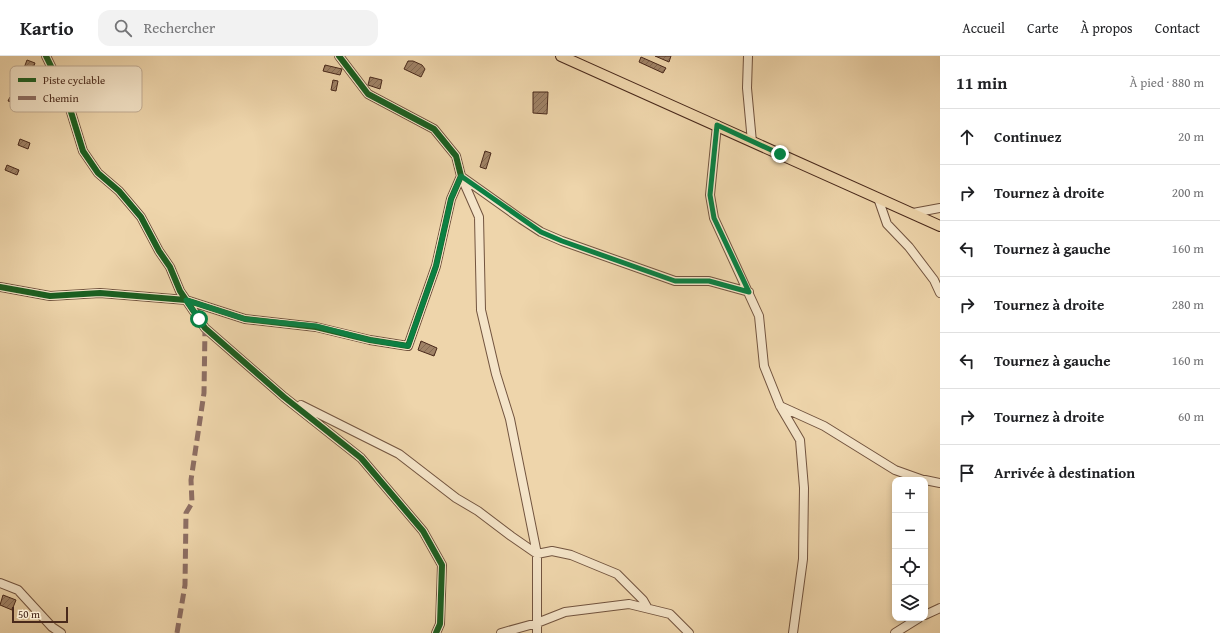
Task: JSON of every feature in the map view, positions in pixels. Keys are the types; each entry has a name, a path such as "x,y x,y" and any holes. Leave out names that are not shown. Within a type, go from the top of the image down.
{"main road":[{"path":"562,56 940,226"}],"street":[{"path":"46,56 51,66"},
{"path":"339,56 368,94 434,129 456,156 461,176 479,217 481,310 496,374 510,419 537,554 537,633"},
{"path":"748,56 747,88 752,142"},
{"path":"71,112 84,151 98,173 119,191 141,217 159,251 170,267 180,291 205,328 284,396 361,458 422,531 442,565 440,624 436,633"},
{"path":"717,125 710,195 714,218 759,316 764,366 780,406 800,440 804,488 803,559 793,633"},
{"path":"0,287 15,291 50,296 100,293 186,300 245,319 316,326 370,340 408,346 436,266 451,199 461,176"},
{"path":"461,176 541,232 562,241 675,281 709,281 749,292"},
{"path":"878,198 887,224 909,247 934,280 940,293"},
{"path":"913,214 940,208"},
{"path":"284,396 400,454 456,498 478,511 537,554 552,551 571,555 617,574 643,600 647,607"},
{"path":"780,406 824,426 895,470 915,477"},
{"path":"928,481 940,483"},
{"path":"0,583 18,590 52,627 61,633"},
{"path":"501,633 537,623 565,612 629,604 647,607 670,614 689,633"},
{"path":"928,614 940,608"},
{"path":"895,633 914,621"}],"building":[{"path":"655,56 671,56 669,62"},
{"path":"641,57 666,68 663,73 639,62"},
{"path":"27,60 35,63 34,66 25,66"},
{"path":"408,61 413,61 422,65 425,69 421,77 404,69"},
{"path":"325,65 342,69 340,75 323,71"},
{"path":"370,77 382,80 380,89 368,85"},
{"path":"333,80 338,81 336,91 331,90"},
{"path":"533,92 548,92 547,114 533,113"},
{"path":"20,139 30,143 28,149 18,145"},
{"path":"485,151 491,153 486,169 480,167"},
{"path":"7,165 19,170 17,175 5,170"},
{"path":"421,341 437,348 434,356 418,350"},
{"path":"3,595 16,600 12,610 0,605"}],"marked path":[{"path":"177,633 185,585 186,513 192,503 191,480 204,393 205,328"}],"cycle path":[{"path":"46,56 51,66"},
{"path":"0,287 50,296 100,293 186,300 245,319 316,327 370,340 408,346 436,266 451,199 461,176 456,156 434,129 368,94 339,56"},
{"path":"71,112 83,151 98,173 119,191 141,217 159,251 170,267 180,291 205,328 284,397 361,458 423,531 442,565 440,624 436,633"}],"route":[{"path":"199,319 186,300 245,319 316,326 370,340 408,346 436,266 451,199 461,176 541,232 562,241 675,281 709,281 749,292 714,218 710,195 717,125 780,154"}]}
